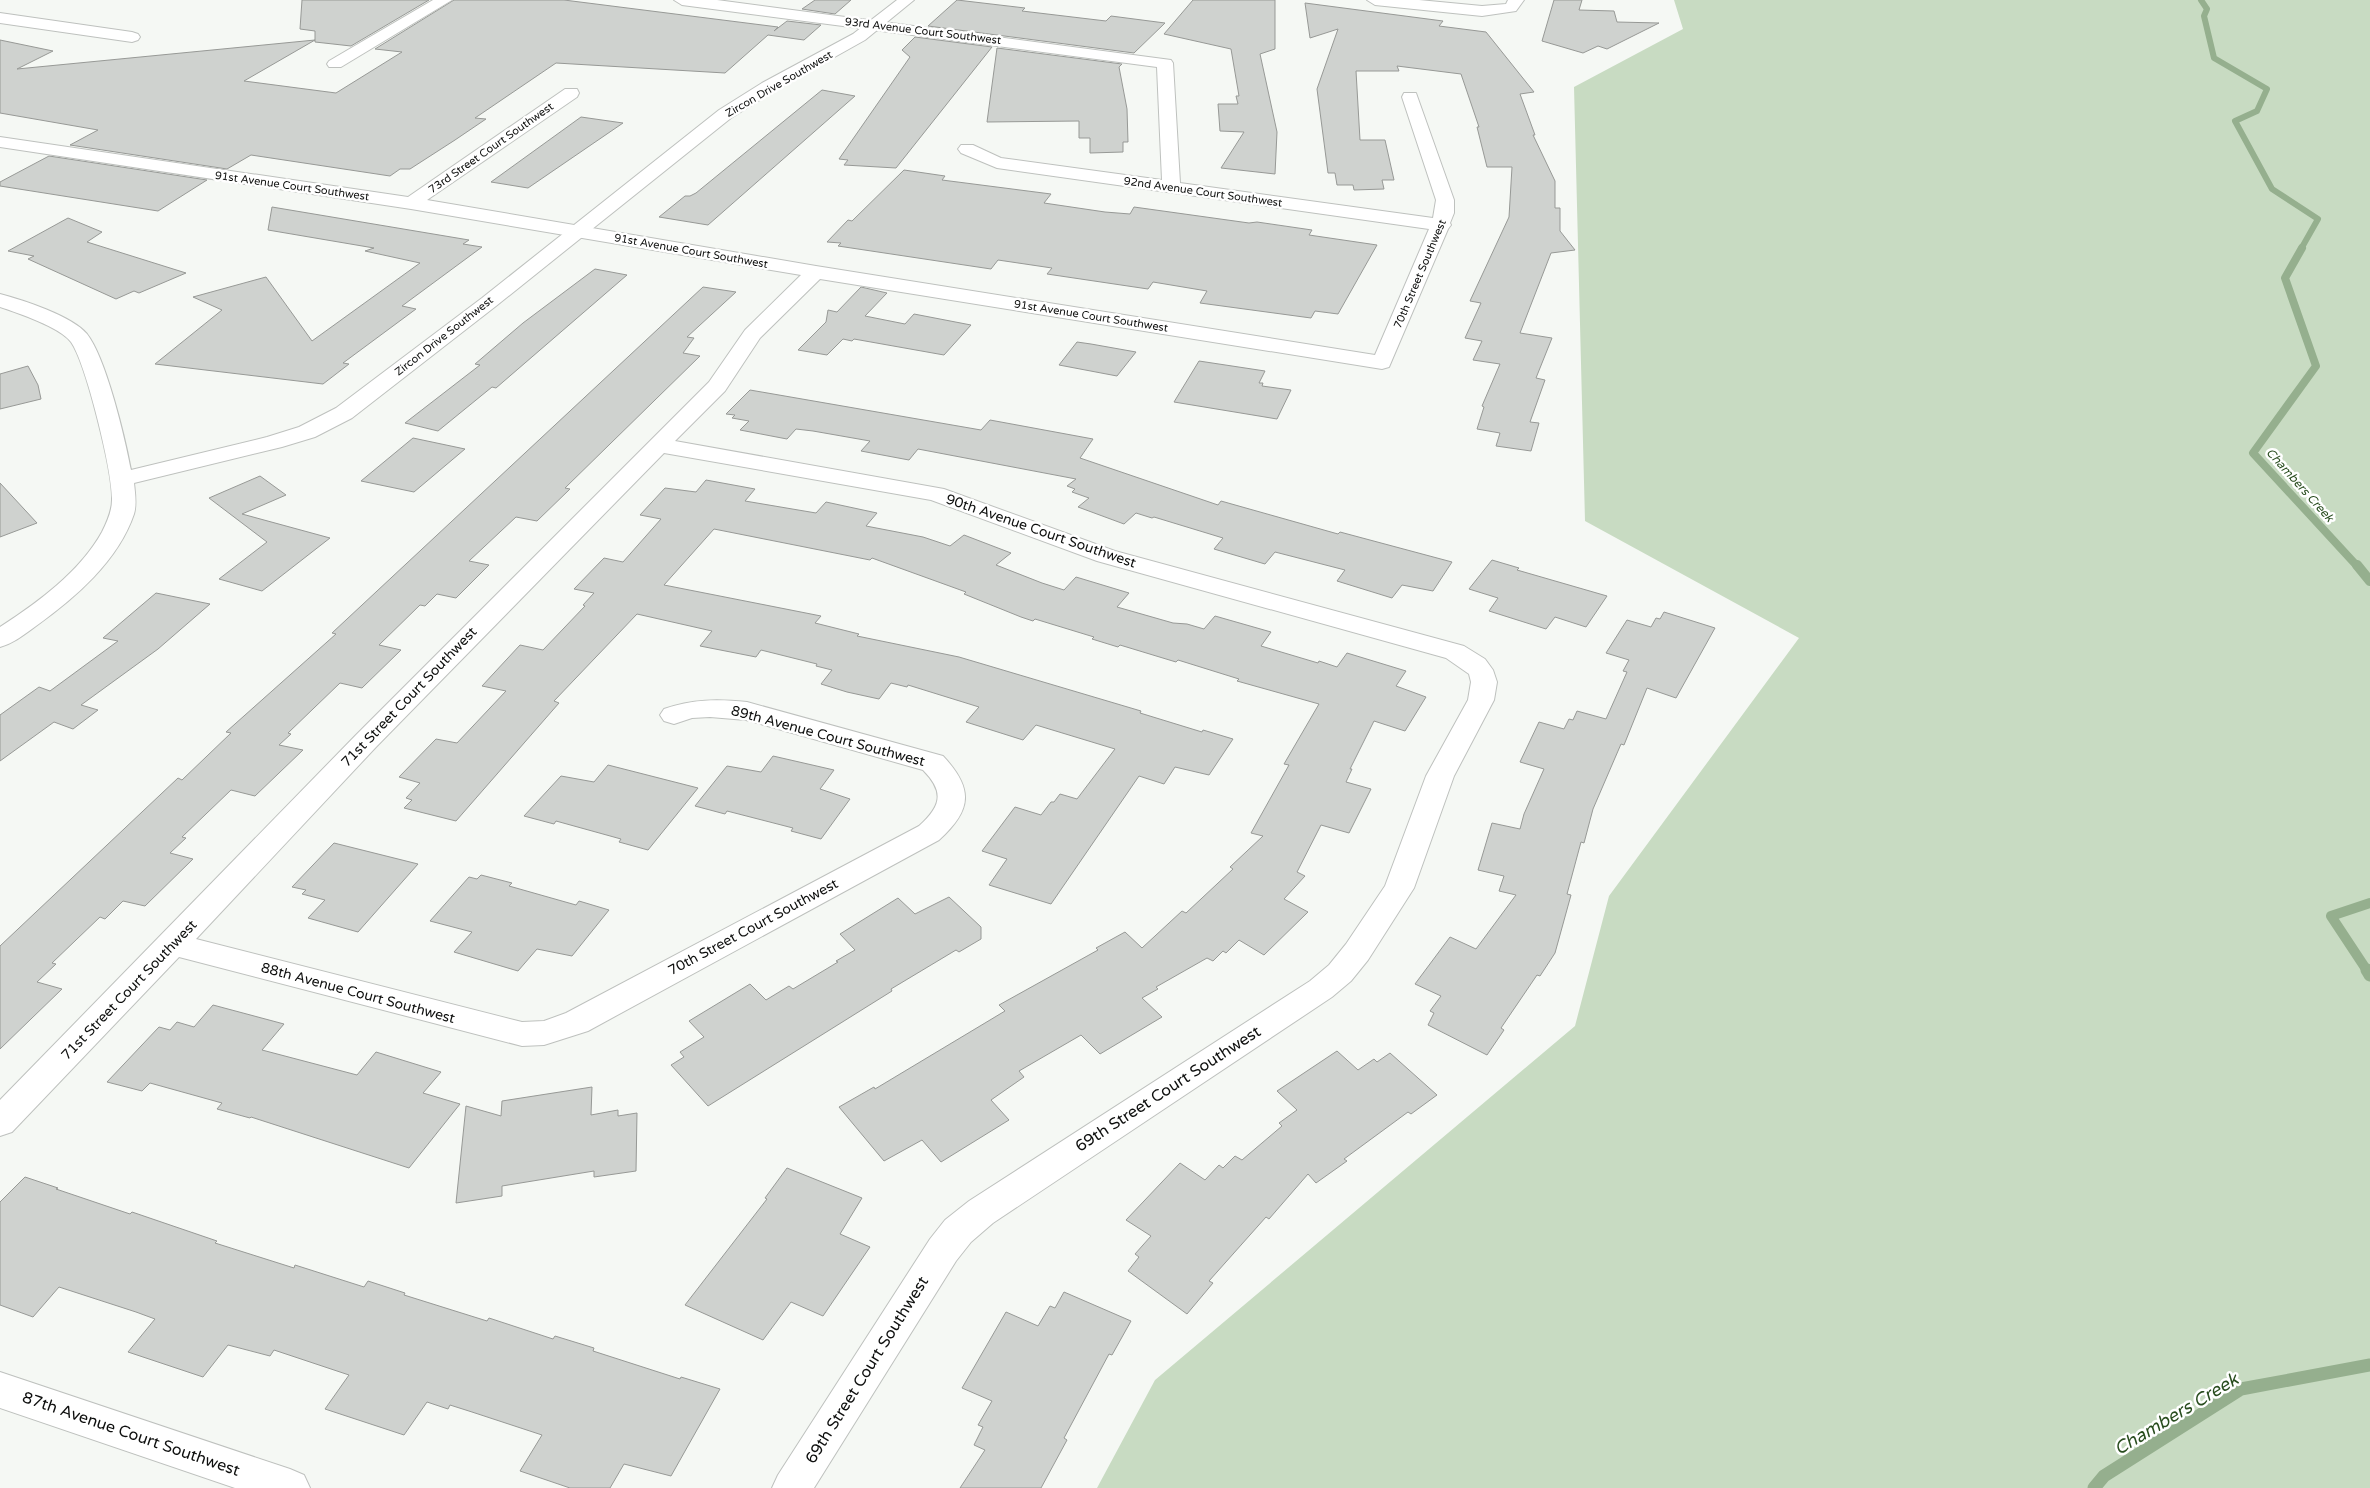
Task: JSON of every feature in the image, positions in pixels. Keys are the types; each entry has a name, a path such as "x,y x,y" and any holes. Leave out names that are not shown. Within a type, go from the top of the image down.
{"street":[{"path":"335,64 444,0"},
{"name":"93rd Avenue Court Southwest","path":"682,0 1165,63 1171,188"},
{"name":"Zircon Drive Southwest","path":"122,479 274,442 327,423 344,413 725,114 768,87 859,37 906,0"},
{"path":"1375,0 1482,12 1513,4"},
{"path":"0,18 132,37"},
{"name":"73rd Street Court Southwest","path":"410,204 571,93"},
{"name":"70th Street Southwest","path":"1382,363 1442,225 1445,213 1445,200 1410,97"},
{"name":"91st Avenue Court Southwest","path":"0,142 410,204 816,272 1382,363"},
{"name":"92nd Avenue Court Southwest","path":"967,149 997,164 1442,225"},
{"name":"71st Street Court Southwest","path":"0,1122 366,741 717,386 752,334 816,272"},
{"path":"0,300 40,315 78,337 89,360 112,436 122,479 124,499 122,513 106,545 74,582 42,610 0,640"},
{"name":"90th Avenue Court Southwest","path":"659,445 936,494 1106,556 1419,641 1455,652 1472,662"},
{"name":"69th Street Court Southwest","path":"792,1488 943,1250 958,1231 990,1206 1321,989 1340,972 1357,952 1399,888 1440,776 1481,700 1485,689 1484,678 1472,662"},
{"name":"89th Avenue Court Southwest","path":"674,715 686,710 716,707 746,711 933,763 944,773 952,788 952,807"},
{"name":"70th Street Court Southwest","path":"544,1033 578,1022 929,833 944,821 952,807"},
{"name":"88th Avenue Court Southwest","path":"173,944 522,1034 544,1033"},
{"name":"87th Avenue Court Southwest","path":"0,1390 290,1488"}],"green space":[{"path":"1674,0 2370,0 2370,1488 1097,1488 1155,1380 1575,1026 1609,896 1799,638 1585,521 1574,87 1683,29"}],"building":[{"path":"302,0 429,0 351,46 315,42 315,31 300,29"},
{"path":"454,0 564,0 778,27 774,31 787,21 821,25 804,40 768,35 725,73 556,63 475,118 486,119 410,169 400,169 390,176 251,155 227,169 70,145 98,130 0,113 0,40 53,51 17,69 315,40 244,81 336,93 402,52 375,49"},
{"path":"815,0 851,0 835,14 802,9"},
{"path":"957,0 1025,8 1022,11 1106,21 1111,16 1165,23 1134,53 928,26"},
{"path":"1193,0 1275,0 1275,49 1260,54 1277,132 1275,174 1221,168 1244,132 1220,131 1218,104 1238,104 1236,96 1239,96 1231,49 1164,34"},
{"path":"1554,0 1582,0 1579,10 1614,11 1617,22 1659,23 1607,49 1598,46 1583,53 1542,41"},
{"path":"1305,3 1443,21 1439,26 1486,32 1534,92 1520,94 1535,135 1533,135 1555,181 1555,208 1560,208 1560,231 1575,250 1551,253 1520,333 1552,338 1536,378 1545,380 1530,422 1539,423 1531,451 1496,446 1500,433 1477,429 1484,407 1482,406 1500,364 1473,360 1482,341 1465,338 1481,303 1470,301 1509,217 1512,167 1487,167 1477,127 1479,127 1461,74 1397,66 1399,71 1356,71 1360,140 1385,140 1394,180 1382,180 1384,189 1354,190 1353,185 1337,185 1335,173 1328,173 1317,89 1338,29 1310,38"},
{"path":"915,37 992,47 896,168 844,165 848,160 839,159 910,57 902,50"},
{"path":"997,48 1122,64 1119,67 1127,109 1128,142 1123,142 1123,152 1090,153 1090,138 1079,138 1079,121 987,122"},
{"path":"822,90 855,96 708,225 659,217 685,196 696,193"},
{"path":"581,117 623,123 528,188 491,182"},
{"path":"49,156 207,180 158,211 0,186 0,182"},
{"path":"904,170 945,176 942,180 1051,194 1044,203 1130,214 1134,207 1249,223 1257,222 1312,230 1309,235 1377,245 1338,314 1315,311 1311,318 1200,303 1207,291 1153,282 1148,289 1047,274 1052,268 998,260 991,269 838,246 841,243 827,242 848,220 852,221"},
{"path":"272,207 469,240 463,244 482,247 402,306 416,309 343,363 349,364 323,384 155,364 222,310 193,297 266,277 312,341 420,263 365,251 374,248 268,230"},
{"path":"68,218 102,232 87,242 186,273 139,293 134,291 116,299 28,259 34,256 8,251"},
{"path":"595,269 627,275 496,388 492,387 438,431 405,423 480,365 475,364 523,323"},
{"path":"703,287 736,292 687,337 694,338 683,353 700,356 565,488 570,489 537,521 516,517 469,561 489,565 456,598 437,594 425,606 420,605 379,645 401,650 362,688 340,683 288,733 291,734 279,745 303,750 255,796 231,790 182,837 186,838 170,853 193,859 145,906 123,901 105,919 100,917 52,963 56,964 37,982 62,989 0,1049 0,946 178,778 182,780 231,733 226,732 336,634 332,633"},
{"path":"861,287 887,293 865,316 905,324 914,314 971,325 944,355 854,339 852,341 843,339 827,355 798,350 826,322 828,310 837,312"},
{"path":"1077,342 1136,352 1117,376 1059,365"},
{"path":"1199,361 1265,371 1259,383 1263,383 1262,386 1291,390 1277,419 1174,402"},
{"path":"28,366 38,385 41,399 0,409 0,374"},
{"path":"750,390 981,430 990,420 1093,439 1080,458 1218,505 1221,501 1338,534 1340,532 1452,562 1433,591 1402,585 1392,598 1337,581 1345,570 1275,552 1265,564 1214,549 1223,538 1136,513 1124,524 1078,507 1089,498 1072,492 1075,489 1067,486 1076,479 918,449 909,460 861,451 870,441 813,431 796,429 787,439 740,430 749,421 732,418 735,415 726,414"},
{"path":"413,438 465,449 414,492 361,481"},
{"path":"260,476 286,495 242,514 330,538 262,591 219,579 267,542 209,498"},
{"path":"706,480 755,489 745,501 816,513 826,502 877,513 866,526 923,537 950,546 964,535 1011,553 996,565 1042,583 1064,590 1076,577 1129,593 1117,607 1173,623 1187,624 1204,629 1215,616 1271,632 1261,646 1318,663 1319,661 1337,667 1347,653 1406,671 1396,686 1426,697 1405,731 1374,721 1350,769 1352,769 1346,782 1371,789 1349,833 1321,825 1297,872 1305,876 1284,899 1308,912 1264,955 1239,940 1226,953 1223,951 1213,961 1207,958 1156,987 1158,989 1142,998 1162,1017 1100,1054 1081,1035 1019,1071 1024,1077 991,1100 1009,1120 941,1162 922,1140 884,1161 839,1107 874,1087 875,1089 1005,1011 999,1005 1098,950 1096,948 1125,932 1142,948 1182,911 1186,913 1233,869 1230,867 1263,836 1251,833 1289,765 1284,764 1319,704 1237,681 1239,679 1178,660 1176,662 1120,645 1118,647 1092,639 1094,637 1035,619 1033,621 964,594 966,592 872,558 870,560 714,529 664,585 821,616 815,623 859,634 857,636 959,657 1141,711 1140,713 1202,732 1203,730 1233,739 1209,775 1175,767 1164,784 1139,776 1051,904 989,885 1007,859 982,851 1015,807 1041,815 1060,794 1077,799 1115,749 1036,725 1023,740 966,722 979,707 908,685 907,687 891,683 879,699 847,692 821,684 832,670 816,666 817,664 761,650 756,657 700,646 712,631 637,614 554,701 559,703 456,821 404,808 412,800 406,798 420,783 399,777 436,739 457,743 506,691 482,686 520,645 543,650 585,606 583,605 594,593 574,589 604,558 623,562 661,519 640,515 665,488 696,492"},
{"path":"0,483 37,523 0,537"},
{"path":"1492,560 1519,568 1517,570 1607,596 1586,627 1555,617 1546,629 1489,611 1498,598 1469,589"},
{"path":"156,593 210,604 158,649 81,705 98,710 73,729 54,722 0,761 0,715 39,687 50,691 118,641 103,638"},
{"path":"1664,612 1715,628 1676,698 1647,688 1624,745 1621,744 1593,809 1584,843 1581,842 1567,894 1571,895 1555,953 1540,976 1537,975 1501,1028 1504,1030 1487,1055 1428,1025 1434,1013 1430,1011 1441,996 1415,984 1450,937 1476,949 1516,895 1499,891 1504,876 1478,870 1492,823 1520,829 1524,814 1544,769 1520,762 1539,722 1564,729 1569,719 1573,720 1577,711 1606,719 1627,672 1623,671 1629,660 1606,653 1627,620 1651,627 1656,618 1660,619"},
{"path":"773,756 834,770 820,789 850,799 821,839 791,831 793,828 727,811 725,814 695,806 727,766 761,772"},
{"path":"608,765 698,788 648,850 619,842 621,839 556,821 554,824 524,816 561,776 594,782"},
{"path":"334,843 418,864 358,932 308,918 325,900 302,894 306,890 292,887"},
{"path":"481,875 512,883 509,886 576,905 579,901 609,910 572,956 537,949 518,971 454,952 472,932 430,921 469,877 477,879"},
{"path":"949,897 981,927 981,939 959,952 956,950 891,989 892,991 708,1106 671,1065 684,1057 680,1052 704,1037 689,1021 750,984 766,1000 789,986 793,989 855,950 840,934 898,898 915,914"},
{"path":"213,1005 284,1024 262,1050 357,1075 376,1052 441,1072 423,1093 460,1104 409,1168 251,1117 217,1109 222,1103 150,1083 142,1091 107,1082 159,1027 170,1030 177,1022 194,1027"},
{"path":"1337,1051 1358,1070 1374,1059 1377,1062 1390,1053 1437,1095 1411,1114 1408,1112 1344,1159 1347,1161 1316,1183 1308,1174 1269,1219 1266,1217 1209,1281 1213,1283 1187,1314 1128,1271 1139,1257 1135,1254 1151,1236 1126,1220 1180,1163 1205,1180 1219,1165 1223,1168 1235,1156 1242,1160 1282,1126 1279,1123 1297,1110 1277,1091"},
{"path":"592,1087 591,1115 618,1110 618,1116 637,1113 636,1171 594,1177 594,1171 502,1186 502,1196 456,1203 466,1106 501,1116 502,1101"},
{"path":"787,1168 862,1198 840,1234 870,1247 823,1316 791,1302 763,1340 685,1305 767,1199 765,1198"},
{"path":"25,1177 130,1214 132,1212 217,1241 215,1243 294,1268 295,1265 364,1287 368,1281 405,1293 404,1295 487,1321 489,1318 553,1339 555,1336 594,1348 593,1351 680,1379 681,1377 720,1389 671,1476 624,1464 610,1488 570,1488 520,1471 542,1435 450,1405 448,1409 427,1402 404,1435 325,1409 349,1375 274,1350 270,1356 228,1345 203,1377 128,1352 155,1319 136,1312 59,1287 33,1317 0,1305 0,1202"},
{"path":"1064,1292 1131,1321 1112,1355 1109,1354 1064,1438 1067,1440 1041,1488 960,1488 985,1450 974,1445 983,1427 978,1425 992,1401 962,1388 1006,1312 1038,1326 1050,1306 1055,1308"}],"waterway":[{"name":"Chambers Creek","path":"2201,0 2207,9 2204,16 2214,58 2267,89 2257,111 2235,121 2272,189 2318,219 2301,249"},
{"name":"Chambers Creek","path":"2302,248 2285,278 2316,366 2253,453 2358,567"},
{"name":"Chambers Creek","path":"2357,565 2370,581"},
{"name":"Chambers Creek","path":"2368,972 2331,916 2370,903"},
{"name":"Chambers Creek","path":"2367,970 2370,975"},
{"name":"Chambers Creek","path":"2094,1488 2104,1476 2241,1389 2370,1365"}]}
